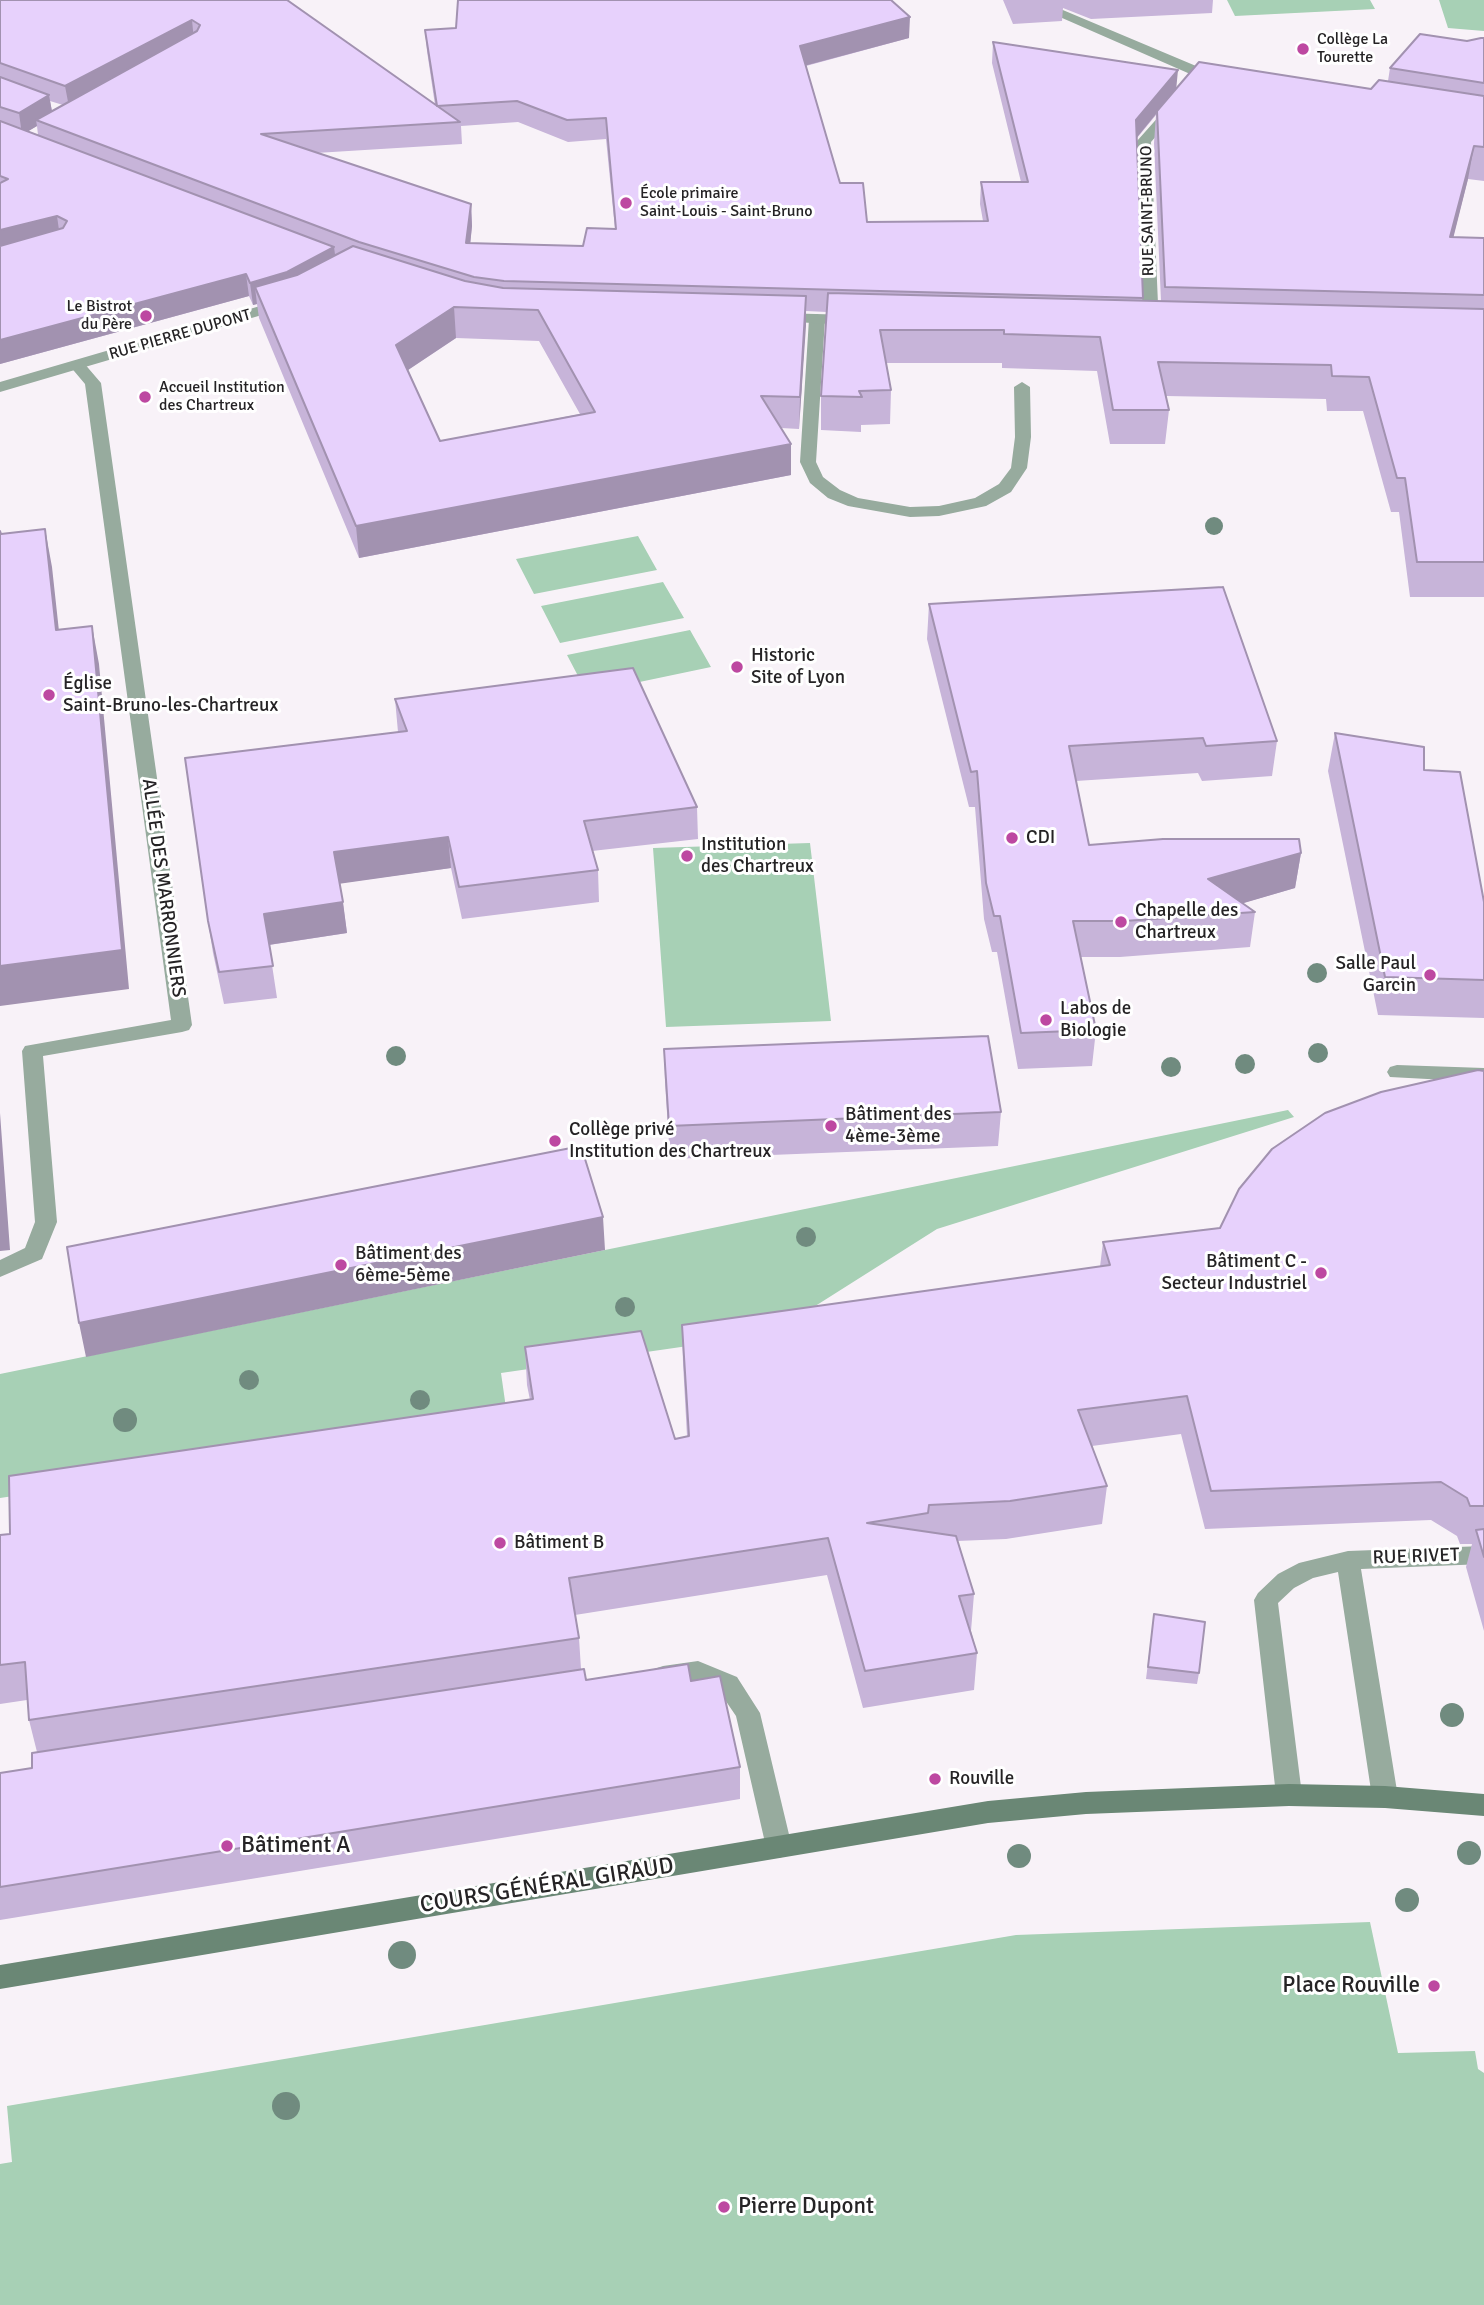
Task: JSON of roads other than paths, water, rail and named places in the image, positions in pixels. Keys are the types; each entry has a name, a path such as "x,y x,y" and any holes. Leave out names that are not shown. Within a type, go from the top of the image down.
{"street":[{"path":"1028,0 1195,83 1238,83"},
{"name":"RUE SAINT-BRUNO","path":"1152,327 1144,141 1195,83"},
{"name":"RUE PIERRE DUPONT","path":"0,387 295,300"},
{"path":"763,318 871,320"},
{"path":"817,319 808,463 816,479 834,494 854,502 890,510 939,511 979,502 1005,488 1019,468 1023,437 1022,387"},
{"name":"ALLÉE DES MARRONNIERS","path":"0,1269 34,1253 47,1222 32,1051 182,1025 93,383 78,365"},
{"path":"1397,1072 1484,1075"},
{"name":"RUE RIVET","path":"1348,1560 1484,1555"},
{"path":"1385,1797 1348,1560 1307,1570 1286,1581 1266,1600 1289,1795 1385,1797 1484,1805"},
{"path":"643,1679 698,1671 728,1684 748,1713 779,1847"},
{"name":"COURS GÉNÉRAL GIRAUD","path":"0,1977 988,1812 1095,1803 1289,1795"}],"place":[{"name":"Collège La Tourette","path":"1303,49"},
{"name":"École primaire Saint-Louis - Saint-Bruno","path":"626,203"},
{"name":"Le Bistrot du Père","path":"146,316"},
{"name":"Accueil Institution des Chartreux","path":"145,397"},
{"name":"Historic Site of Lyon","path":"737,667"},
{"name":"Église Saint-Bruno-les-Chartreux","path":"49,695"},
{"name":"CDI","path":"1012,838"},
{"name":"Institution des Chartreux","path":"687,856"},
{"name":"Chapelle des Chartreux","path":"1121,922"},
{"name":"Salle Paul Garcin","path":"1430,975"},
{"name":"Labos de Biologie","path":"1046,1020"},
{"name":"Bâtiment des 4ème-3ème","path":"831,1126"},
{"name":"Collège privé Institution des Chartreux","path":"555,1141"},
{"name":"Bâtiment des 6ème-5ème","path":"341,1265"},
{"name":"Bâtiment C - Secteur Industriel","path":"1321,1273"},
{"name":"Bâtiment B","path":"500,1543"},
{"name":"Rouville","path":"935,1779"},
{"name":"Bâtiment A","path":"227,1846"},
{"name":"Place Rouville","path":"1434,1986"},
{"name":"Pierre Dupont","path":"724,2207"}]}
